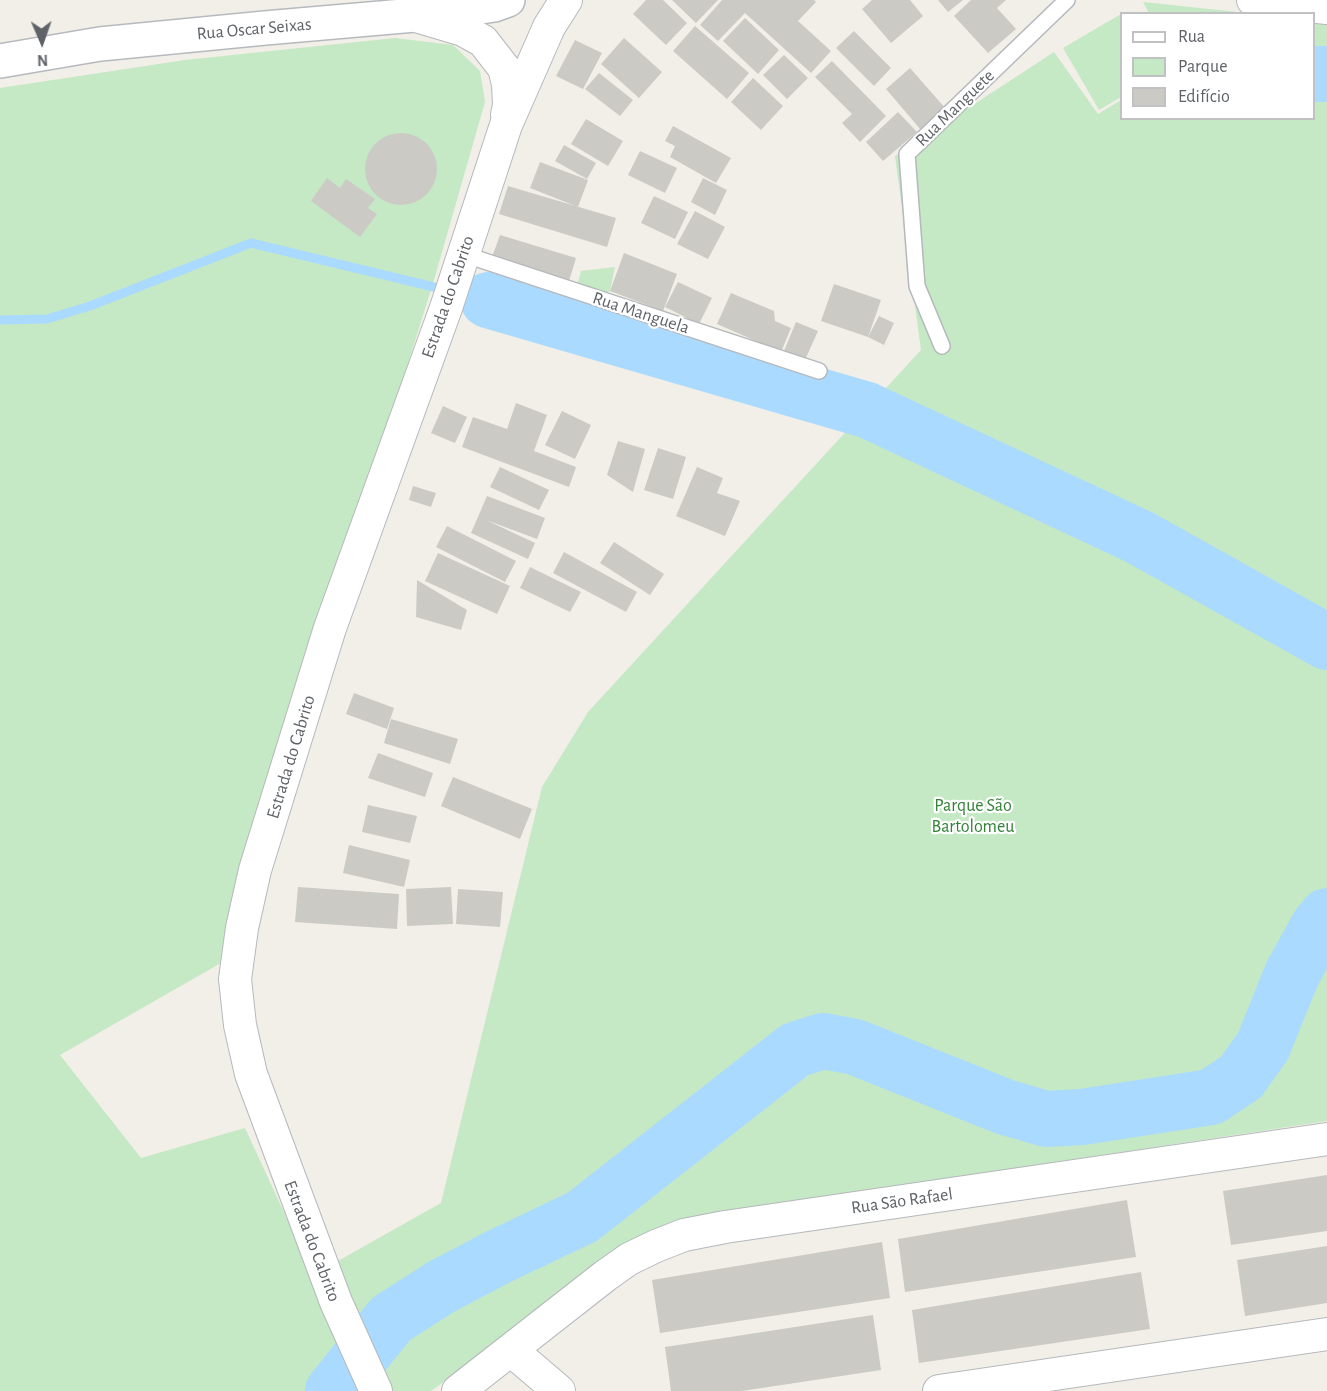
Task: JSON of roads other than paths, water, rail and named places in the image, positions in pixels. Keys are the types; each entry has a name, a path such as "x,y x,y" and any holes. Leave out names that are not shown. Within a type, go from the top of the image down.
{"main road":[{"name":"Rua Oscar Seixas","path":"0,61 100,44 416,16 473,9 508,0"}],"street":[{"name":"Estrada do Cabrito","path":"376,1391 336,1302 251,1074 240,1025 235,979 242,928 255,870 330,628 446,308 506,125 549,27 566,0"},
{"path":"1253,0 1327,8"},
{"name":"Estrada do Cabrito","path":"416,16 473,34 495,54 504,68 508,84 509,105 506,125"},
{"name":"Rua São Rafael","path":"458,1391 604,1276 629,1259 684,1235 736,1225 1327,1139"},
{"path":"939,1391 1327,1334"},
{"path":"511,1350 559,1391"}],"lane":[{"name":"Rua Manguete","path":"942,346 917,286 907,154 1067,0"},
{"name":"Rua Manguela","path":"462,258 819,371"}],"waterway":[{"path":"1315,74 1327,74"},
{"path":"0,320 47,319 90,306 251,243 488,300"},
{"path":"488,300 867,410 1139,537 1327,642"},
{"path":"333,1391 391,1319 441,1287 582,1217 795,1050 823,1041 855,1047 1005,1107 1046,1119 1082,1117 1211,1097 1241,1077 1263,1046 1292,974 1318,927 1327,916"}],"park label":[{"name":"Parque São Bartolomeu","path":"973,816"}]}
